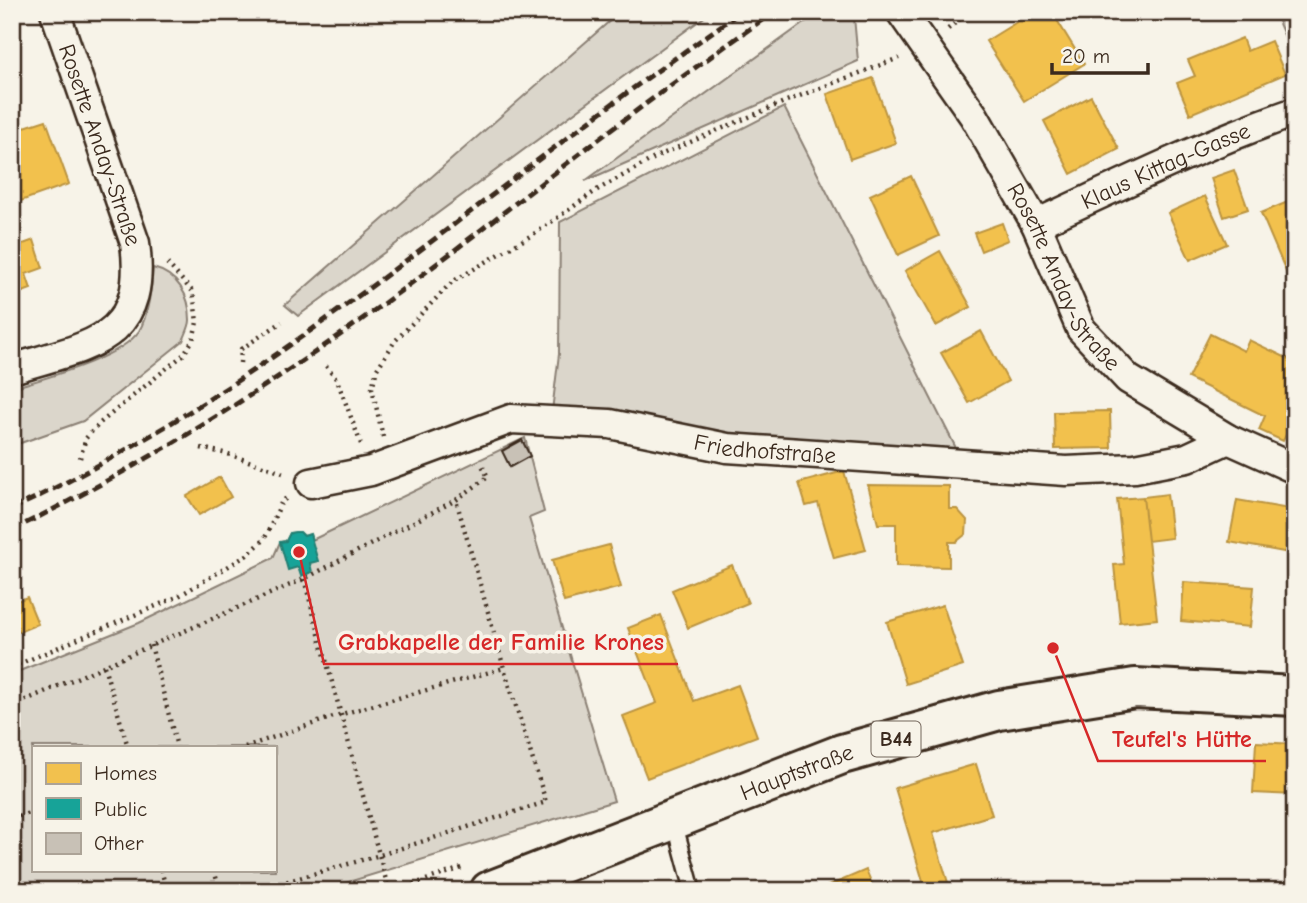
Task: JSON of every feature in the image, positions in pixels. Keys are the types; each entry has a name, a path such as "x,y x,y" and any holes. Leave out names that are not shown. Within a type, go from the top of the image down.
{"main road":[{"name":"Hauptstraße","path":"490,891 842,754 999,710 1135,688 1295,696"}],"street":[{"name":"Rosette Anday-Straße","path":"12,369 96,343 121,324 136,291 138,262 135,243 55,12"},
{"name":"Rosette Anday-Straße","path":"901,12 974,116 1036,224 1081,328 1128,379 1228,439 1295,469"},
{"name":"Klaus Kittag-Gasse","path":"1036,224 1259,124 1295,112"},
{"name":"Friedhofstraße","path":"310,483 371,471 511,419 610,424 727,448 1066,471 1135,468 1187,458 1228,439"}],"lane":[{"path":"673,818 693,891"}],"path":[{"path":"371,471 383,437 372,388 377,369 395,341 452,282 537,232 597,190 660,155 784,102 924,48"},
{"path":"80,458 86,438 100,423 183,355 193,340 197,321 193,292 153,250 135,243"},
{"path":"240,363 241,349 282,321"},
{"path":"326,366 337,380 371,471"},
{"path":"12,706 304,579 456,500 488,477 467,434"},
{"path":"201,448 228,454 310,483"},
{"path":"12,667 177,597 247,555 264,540 282,501 310,483"},
{"path":"253,891 380,855 546,802 456,500"},
{"path":"304,579 389,891"},
{"path":"151,645 177,746"},
{"path":"104,666 128,746"},
{"path":"248,746 342,714 504,668"},
{"path":"12,818 32,812"},
{"path":"162,872 167,891"},
{"path":"215,872 220,891"}],"shaded area":[{"path":"620,12 711,12 298,316 285,305"},
{"path":"1274,12 1295,12 1295,60"},
{"path":"854,17 858,61 585,181 808,20"},
{"path":"784,107 963,462 727,448 552,411 559,354 560,222"},
{"path":"153,268 169,275 185,294 190,320 183,341 83,421 12,446 12,388 99,359 129,341 139,331 145,318"},
{"path":"525,438 544,512 529,518 614,801 319,891 12,891 12,674 139,623 273,558 280,542 286,541 290,533 300,532 304,536 310,534 312,540"}],"building: Homes":[{"path":"1033,12 1052,12 1084,64 1024,101 986,41"},
{"path":"1242,38 1247,51 1271,41 1285,74 1190,114 1177,83 1195,76 1188,60"},
{"path":"873,78 896,143 850,159 827,94"},
{"path":"1091,96 1119,149 1071,174 1044,121"},
{"path":"46,120 69,184 12,204 12,131"},
{"path":"1234,170 1248,209 1224,217 1211,178"},
{"path":"911,176 939,236 898,255 870,195"},
{"path":"1205,196 1227,244 1190,260 1168,213"},
{"path":"1295,199 1295,287 1293,288 1261,213"},
{"path":"1002,223 1008,240 981,251 974,233"},
{"path":"34,240 43,268 26,274 31,289 12,296 12,248"},
{"path":"940,251 971,307 936,326 905,271"},
{"path":"981,331 1008,381 969,403 941,353"},
{"path":"1210,334 1244,351 1249,340 1295,362 1295,416 1283,441 1259,430 1265,416 1188,378"},
{"path":"1110,411 1111,448 1055,449 1054,412"},
{"path":"844,471 866,550 834,558 818,503 806,506 799,483"},
{"path":"220,477 231,497 199,515 187,496"},
{"path":"868,485 949,486 949,509 957,509 967,520 966,534 956,542 949,542 949,567 896,566 896,524 878,524"},
{"path":"1167,494 1172,538 1148,541 1143,497"},
{"path":"1143,497 1157,619 1120,623 1114,565 1124,564 1117,499"},
{"path":"1237,500 1295,510 1295,554 1229,542"},
{"path":"609,545 621,587 564,602 552,560"},
{"path":"732,565 748,603 688,628 672,590"},
{"path":"1184,582 1254,587 1250,627 1181,621"},
{"path":"27,597 38,624 14,634 12,603"},
{"path":"943,605 963,666 906,684 887,622"},
{"path":"661,615 694,701 738,685 757,736 647,778 623,716 657,703 628,628"},
{"path":"1256,742 1295,744 1295,795 1253,793"},
{"path":"976,764 992,815 933,833 949,886 926,891 895,788"},
{"path":"866,870 875,891 817,891"}],"building: Public":[{"path":"300,532 304,536 310,534 318,561 310,563 312,572 301,576 298,567 288,570 280,542 286,541 290,533"}],"building: Other":[{"path":"522,440 530,456 510,467 502,451"}],"railway":[{"path":"12,509 95,467 176,420 254,369 405,261 628,92 740,12"},
{"path":"12,530 139,463 220,414 340,335 640,108 773,12"}],"place":[{"name":"Grabkapelle der Familie Krones","path":"299,552"},
{"name":"Teufel's Hütte","path":"1053,648"}]}
